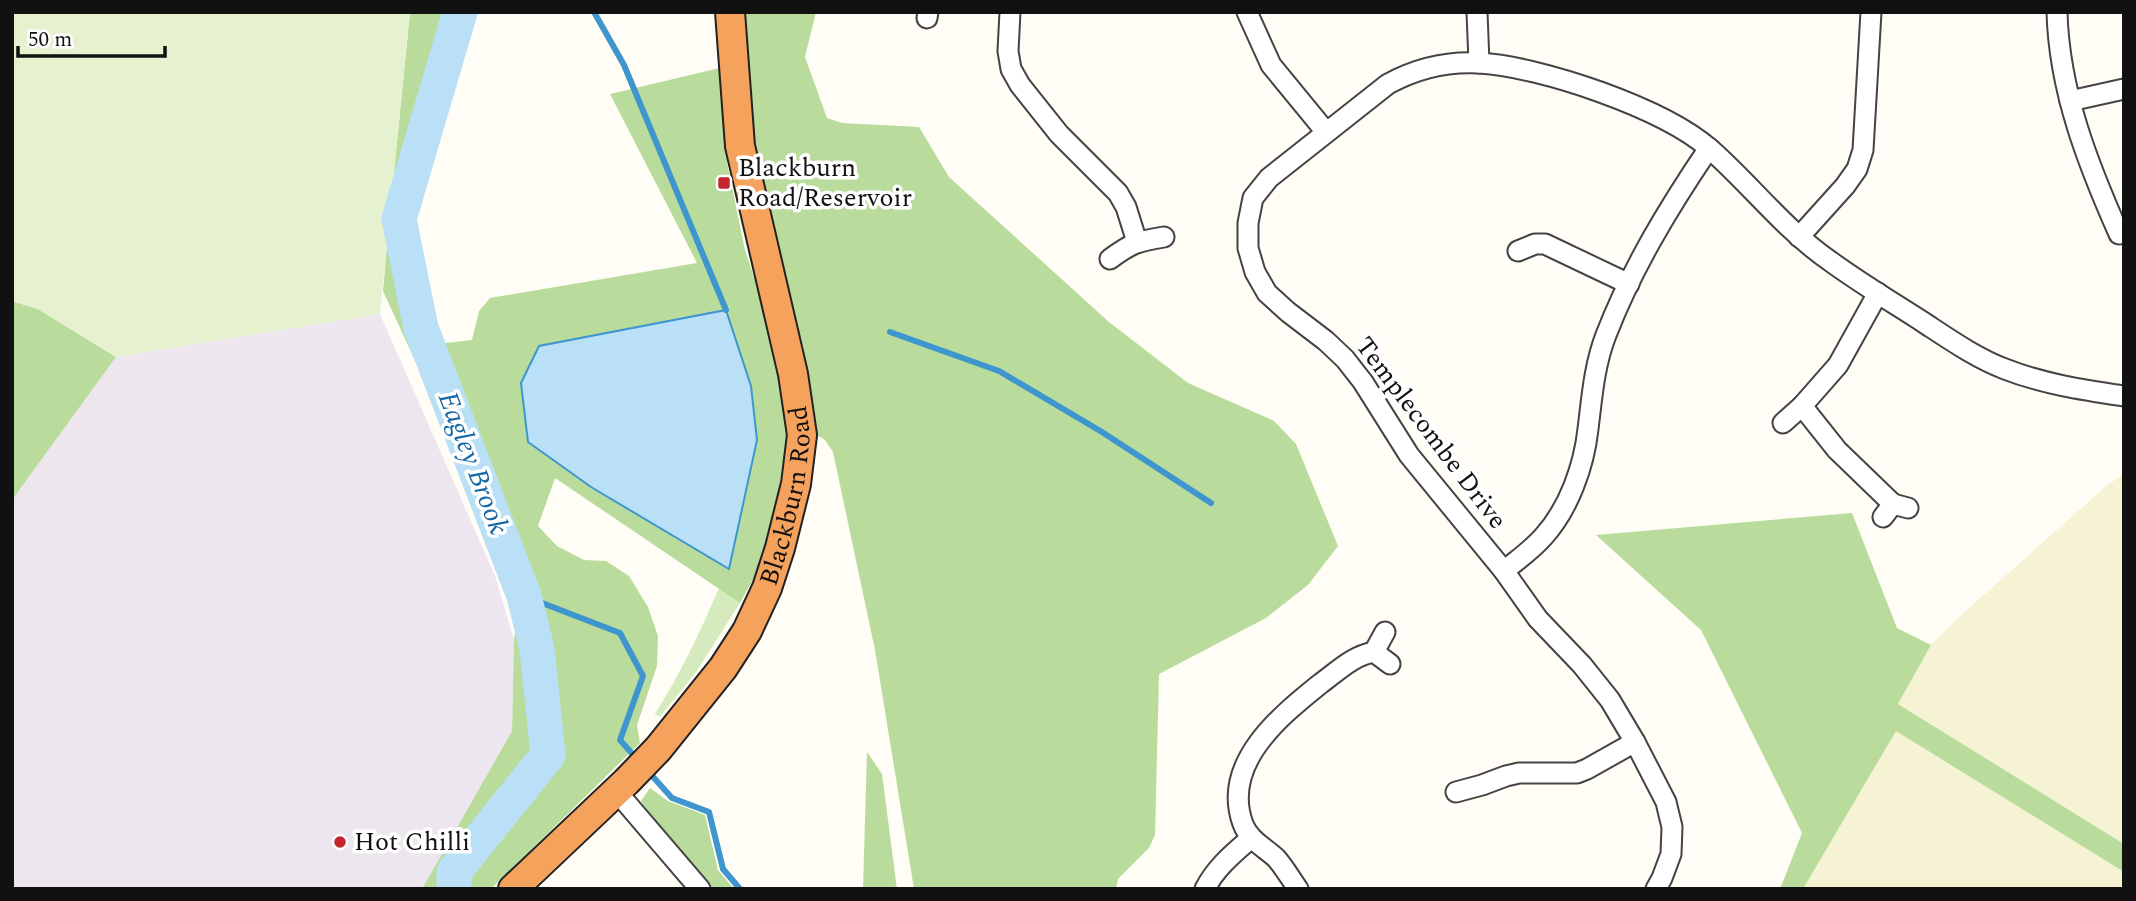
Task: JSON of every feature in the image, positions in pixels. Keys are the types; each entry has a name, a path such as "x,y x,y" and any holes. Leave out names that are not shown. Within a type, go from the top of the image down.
{"highway":[{"name":"Blackburn Road","path":"513,889 622,787 658,749 723,668 747,631 762,599 780,548 796,484 802,435 793,374 740,146 730,12"}],"street":[{"path":"1010,12 1008,51 1011,69 1020,85 1059,134 1118,193 1126,207 1137,242"},
{"path":"1247,12 1278,76 1326,132"},
{"path":"1476,12 1479,63"},
{"path":"1799,237 1857,169 1863,150 1871,12"},
{"path":"2057,12 2060,55 2070,101 2091,172 2119,234"},
{"name":"Templecombe Drive","path":"1656,889 1671,855 1672,827 1667,802 1636,742 1610,700 1582,665 1538,619 1504,572 1409,455 1363,382 1345,359 1267,293 1255,272 1248,244 1248,223 1253,198 1269,178 1388,84 1410,72 1440,64 1479,63 1529,71 1622,100 1662,118 1709,148 1799,237 1828,260 1966,349 2003,369 2039,381 2124,396"},
{"path":"2070,101 2124,89"},
{"path":"1504,572 1545,536 1570,495 1585,451 1591,388 1605,336 1670,205 1709,148"},
{"path":"1110,259 1127,246 1164,237"},
{"path":"1515,253 1535,244 1545,244 1629,284"},
{"path":"1783,424 1838,365 1878,293"},
{"path":"1802,406 1837,450 1894,509"},
{"path":"1298,889 1278,861 1251,838 1243,824 1238,801 1239,783 1250,755 1260,739 1304,697 1355,657 1382,658 1385,632"},
{"path":"1456,792 1484,793 1506,776 1519,773 1577,773 1636,742"},
{"path":"622,787 701,889"},
{"path":"1205,889 1216,871 1251,838"}],"shaded area":[{"path":"380,314 495,576 514,640 512,731 422,889 12,889 12,500 116,357"},
{"path":"2124,474 2124,844 1898,704 1931,645 2106,486"},
{"path":"1896,730 2124,872 2124,889 1803,889"}],"green space":[{"path":"12,12 410,12 380,314 116,357 38,309 12,301"},
{"path":"410,12 450,12 391,201"},
{"path":"744,12 816,12 805,57 827,118 842,123 919,127 949,177 1109,322 1188,383 1274,421 1296,444 1338,546 1308,585 1266,618 1159,674 1155,835 1149,848 1118,879 1116,889 914,889 875,650 833,452 825,440 810,431 747,129"},
{"path":"724,67 727,163 745,250 789,394 789,451 768,552 740,603 555,478 538,526 557,546 584,560 606,561 629,576 648,607 658,636 657,666 637,725 640,743 491,889 466,889 463,873 562,759 541,621 436,344 472,340 479,311 490,298 697,263 610,94"},
{"path":"389,222 411,330 480,502 383,291"},
{"path":"12,301 38,309 116,357 12,500"},
{"path":"1852,513 1897,628 1931,645 1898,704 2124,844 2124,872 1896,731 1803,889 1780,889 1802,833 1701,630 1596,535"},
{"path":"719,588 740,603 696,672 660,717 655,714 690,652"},
{"path":"519,603 531,656 540,751 446,865 445,889 422,889 512,731 514,640"},
{"path":"867,752 882,774 897,889 863,889"},
{"path":"650,788 668,801 705,815 718,870 734,889 709,889 675,850 641,801"}],"water":[{"path":"726,310 751,386 757,440 729,569 591,487 528,442 521,383 539,346"}],"waterway":[{"name":"Eagley Brook","path":"454,889 454,872 548,755 537,649 524,596 421,328 399,219 460,12"},
{"path":"594,12 624,65 726,310"},
{"path":"890,332 999,371 1102,432 1211,503"},
{"path":"524,596 620,633 643,676 620,740 637,759"},
{"path":"646,769 672,798 709,812 723,869 740,889"}],"place":[{"name":"Blackburn Road/Reservoir","path":"724,183"},
{"name":"Hot Chilli","path":"340,842"}]}
